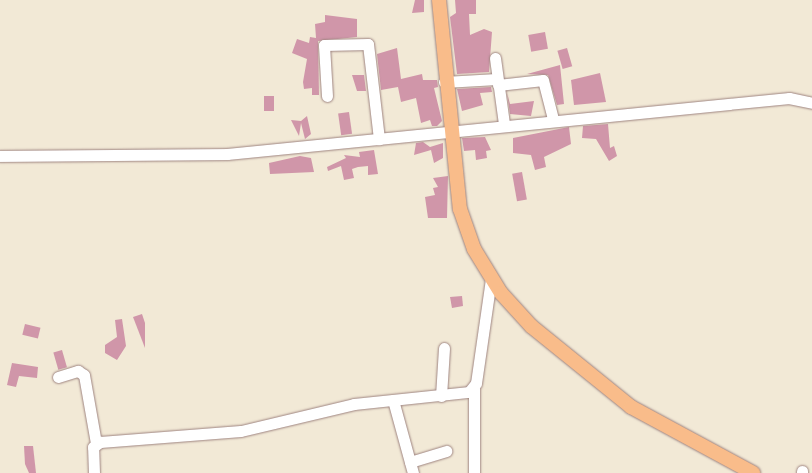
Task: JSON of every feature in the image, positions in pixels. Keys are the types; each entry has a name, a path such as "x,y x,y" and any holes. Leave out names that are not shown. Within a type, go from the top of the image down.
{"main road":[{"path":"439,0 444,82 460,209 491,278 531,326 631,406 753,473"}],"street":[{"path":"327,96 324,45 368,44 379,139"},
{"path":"495,58 504,124"},
{"path":"444,82 543,80 553,119"},
{"path":"0,156 227,154 553,119 789,98 812,104"},
{"path":"474,473 474,388 491,278"},
{"path":"441,396 444,348"},
{"path":"58,377 78,371 84,375 96,443 94,473"},
{"path":"96,443 241,431 352,404 441,396 474,388"},
{"path":"393,400 412,467 446,451"}],"building":[{"path":"415,0 424,0 424,12 412,13"},
{"path":"455,0 476,0 476,14 469,14 470,35 484,29 492,32 489,72 457,74 450,17 456,13"},
{"path":"325,15 357,19 357,37 318,41 319,95 312,95 312,88 304,89 303,82 307,59 292,53 297,39 309,43 310,37 316,38 315,24 325,22"},
{"path":"545,32 548,49 531,52 528,35"},
{"path":"397,48 401,79 422,74 423,80 437,80 438,87 434,88 442,121 437,126 432,126 430,120 421,123 416,98 401,102 398,87 381,90 377,54"},
{"path":"567,48 572,66 563,69 557,51"},
{"path":"560,65 564,104 557,105 548,75 527,74"},
{"path":"600,73 606,102 574,105 571,80"},
{"path":"352,75 364,75 366,91 357,91"},
{"path":"491,87 492,92 480,93 483,105 462,111 457,89"},
{"path":"507,93 510,104 534,101 531,116 510,114"},
{"path":"264,96 274,96 274,111 264,111"},
{"path":"349,112 352,134 341,135 338,114"},
{"path":"307,116 311,134 305,139 301,123 299,136 291,120 301,121"},
{"path":"608,124 610,148 614,146 617,156 609,161 596,139 582,138 583,126"},
{"path":"569,127 571,144 544,157 546,167 535,170 531,155 513,153 513,138"},
{"path":"485,137 491,150 486,151 487,158 476,160 475,150 464,151 462,138"},
{"path":"423,142 430,147 443,143 443,158 434,163 431,150 414,155 416,143"},
{"path":"374,150 378,174 368,175 368,166 358,167 352,169 354,178 344,180 341,166 328,171 327,167 346,158 344,155 360,157 359,152"},
{"path":"300,156 311,158 314,172 270,174 269,163"},
{"path":"522,172 527,200 517,201 512,174"},
{"path":"448,176 447,218 428,218 425,197 435,195 433,188 438,187 433,178"},
{"path":"462,296 463,306 452,308 450,297"},
{"path":"142,314 145,323 145,348 133,317"},
{"path":"122,319 126,346 117,360 105,353 105,345 117,337 115,320"},
{"path":"25,324 41,328 38,339 22,335"},
{"path":"62,350 67,367 58,370 53,352"},
{"path":"12,363 38,367 37,378 19,376 16,387 7,385"},
{"path":"24,446 33,446 36,473 29,473 25,464"}]}
